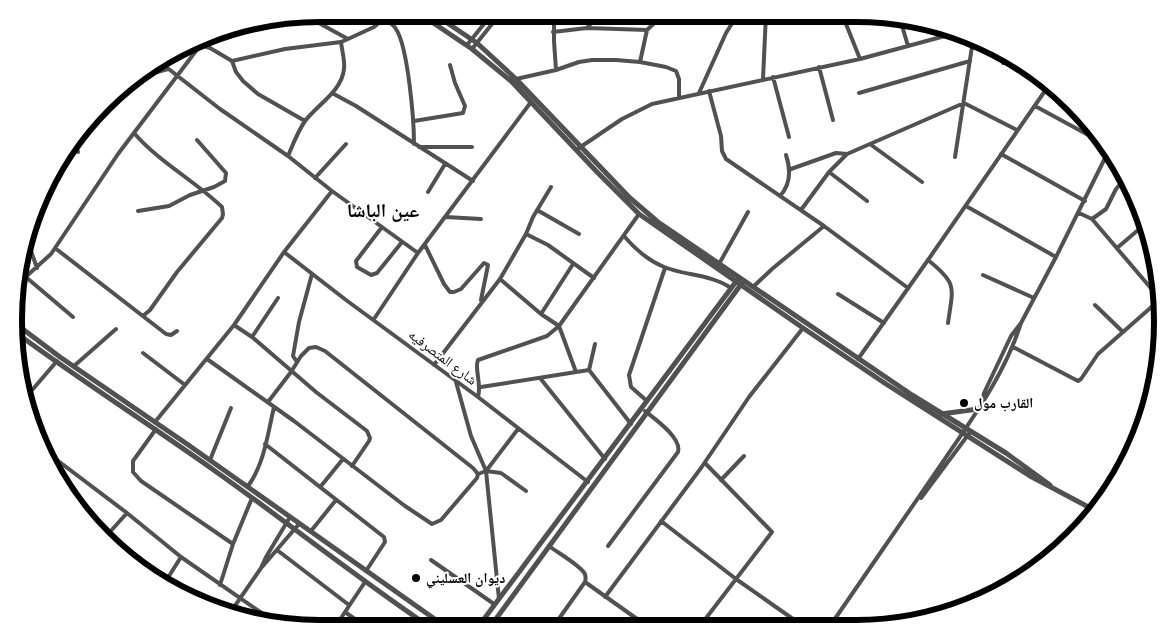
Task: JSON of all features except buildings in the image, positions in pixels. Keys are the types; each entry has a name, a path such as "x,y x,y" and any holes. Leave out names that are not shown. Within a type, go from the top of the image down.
{"street":[{"path":"317,22 348,39"},
{"path":"232,61 285,49 341,42 374,28 380,22"},
{"path":"391,22 399,34 409,84 414,121 414,144"},
{"path":"432,22 492,64 639,214 740,282 803,328 967,432"},
{"path":"446,22 474,41 516,79 582,146 607,175 658,222 718,264 740,282 753,287 1030,476 1088,507"},
{"path":"470,47 490,22"},
{"path":"554,22 556,70"},
{"path":"587,28 592,22"},
{"path":"640,62 647,30 656,22"},
{"path":"699,93 726,33 733,22"},
{"path":"763,79 766,22"},
{"path":"845,22 860,59"},
{"path":"902,26 908,46"},
{"path":"553,32 587,28 647,30"},
{"path":"576,150 622,118 652,104 860,59 944,36"},
{"path":"288,156 294,140 305,121 332,93 342,79 344,71 341,42"},
{"path":"204,46 232,61 236,72 243,81 258,94 305,121"},
{"path":"955,157 972,46"},
{"path":"73,317 27,278 55,248 99,181 177,74 198,49"},
{"path":"516,79 556,70 575,62 616,60 640,62 676,71 679,79 679,98"},
{"path":"859,93 970,61"},
{"path":"414,121 463,113 465,106 450,65"},
{"path":"165,67 418,253"},
{"path":"819,67 833,120"},
{"path":"156,72 168,69"},
{"path":"773,77 789,138"},
{"path":"709,91 721,136 722,151 726,159 824,226 908,288"},
{"path":"858,358 1045,91"},
{"path":"332,93 356,106 473,181"},
{"path":"374,319 418,253 531,102"},
{"path":"964,103 1017,130"},
{"path":"800,210 847,154 964,103"},
{"path":"1035,106 1089,135"},
{"path":"134,133 205,191 222,207 223,214 222,218 177,272 144,316"},
{"path":"138,211 165,207 223,182 226,176 197,140"},
{"path":"316,178 346,144"},
{"path":"870,144 922,182"},
{"path":"419,147 472,147"},
{"path":"791,169 836,153 847,154"},
{"path":"1001,154 1085,201"},
{"path":"780,196 786,187 791,169 786,155"},
{"path":"834,620 917,500 967,432 982,402 992,388 1021,324 1105,158"},
{"path":"428,192 445,164"},
{"path":"830,172 867,201"},
{"path":"1092,220 1106,209 1120,184"},
{"path":"434,365 500,279 551,187"},
{"path":"155,422 234,325 284,252 332,191"},
{"path":"966,206 1056,257"},
{"path":"537,210 578,234"},
{"path":"718,264 748,212"},
{"path":"1079,212 1092,220 1152,289"},
{"path":"478,397 481,388 476,364 478,360 547,336 559,326 639,214"},
{"path":"446,217 481,219"},
{"path":"753,287 824,226"},
{"path":"382,227 356,261 356,266 361,271 374,275 402,242"},
{"path":"1117,248 1139,229"},
{"path":"526,234 548,245 594,278"},
{"path":"624,236 640,253 665,268 718,281 731,288"},
{"path":"425,245 444,284 450,292 461,290 484,263 488,265 481,302"},
{"path":"55,248 166,334 168,335 176,331"},
{"path":"31,251 37,268"},
{"name":"شارع المتصرفيه","path":"284,252 588,482"},
{"path":"928,260 950,280 952,297 948,323"},
{"path":"540,314 573,264"},
{"path":"647,401 630,387 629,375 665,268"},
{"path":"297,362 293,356 296,333 312,274"},
{"path":"983,275 1034,298"},
{"path":"500,279 540,314 559,326 576,372"},
{"path":"483,620 588,482 731,288 740,282"},
{"path":"495,620 647,413 740,282"},
{"path":"838,294 884,323"},
{"path":"252,337 278,298"},
{"path":"1095,305 1123,332"},
{"path":"1012,347 1078,381 1082,379 1098,354 1153,305"},
{"path":"982,402 984,393 1008,343 1021,324"},
{"path":"234,325 252,337 291,372 367,431 370,441 352,466"},
{"path":"605,597 705,463 749,397 803,328"},
{"path":"22,329 58,359 74,366 248,486 436,620"},
{"path":"74,366 116,329"},
{"path":"23,337 58,359 156,429 419,620"},
{"path":"589,370 595,344"},
{"path":"268,402 301,356 309,348 316,347 325,351 473,468 478,474"},
{"path":"143,353 185,385"},
{"path":"207,358 432,524 441,520 477,478 478,474 486,471 501,473 526,491"},
{"path":"31,391 58,359"},
{"path":"481,388 589,370"},
{"path":"589,370 631,424"},
{"path":"540,378 605,459"},
{"path":"456,381 471,436 486,471 499,599"},
{"path":"248,486 255,473 265,444 274,407"},
{"path":"210,460 231,408"},
{"path":"608,546 680,447 678,442 641,408"},
{"path":"941,414 978,410"},
{"path":"156,429 133,462 133,472 142,481 233,544"},
{"path":"486,471 518,429"},
{"path":"265,444 321,486 385,539 366,571"},
{"path":"722,480 744,456"},
{"path":"321,486 343,459"},
{"path":"57,460 181,557 262,614"},
{"path":"705,463 772,532 705,620"},
{"path":"220,585 233,544 252,498"},
{"path":"311,532 336,500"},
{"path":"110,532 127,513"},
{"path":"261,568 290,517"},
{"path":"662,521 736,579 794,620"},
{"path":"234,606 261,568 299,524"},
{"path":"549,546 584,573 586,578 558,620"},
{"path":"277,550 349,606"},
{"path":"168,577 181,557"},
{"path":"431,560 494,604"},
{"path":"340,620 365,582"},
{"path":"585,582 638,620"},
{"path":"345,612 356,620"}],"place":[{"name":"القارب مول","path":"964,403"},
{"name":"ديوان العسليني","path":"416,578"}],"district":[{"name":"عين الباشا","path":"383,210"}]}
